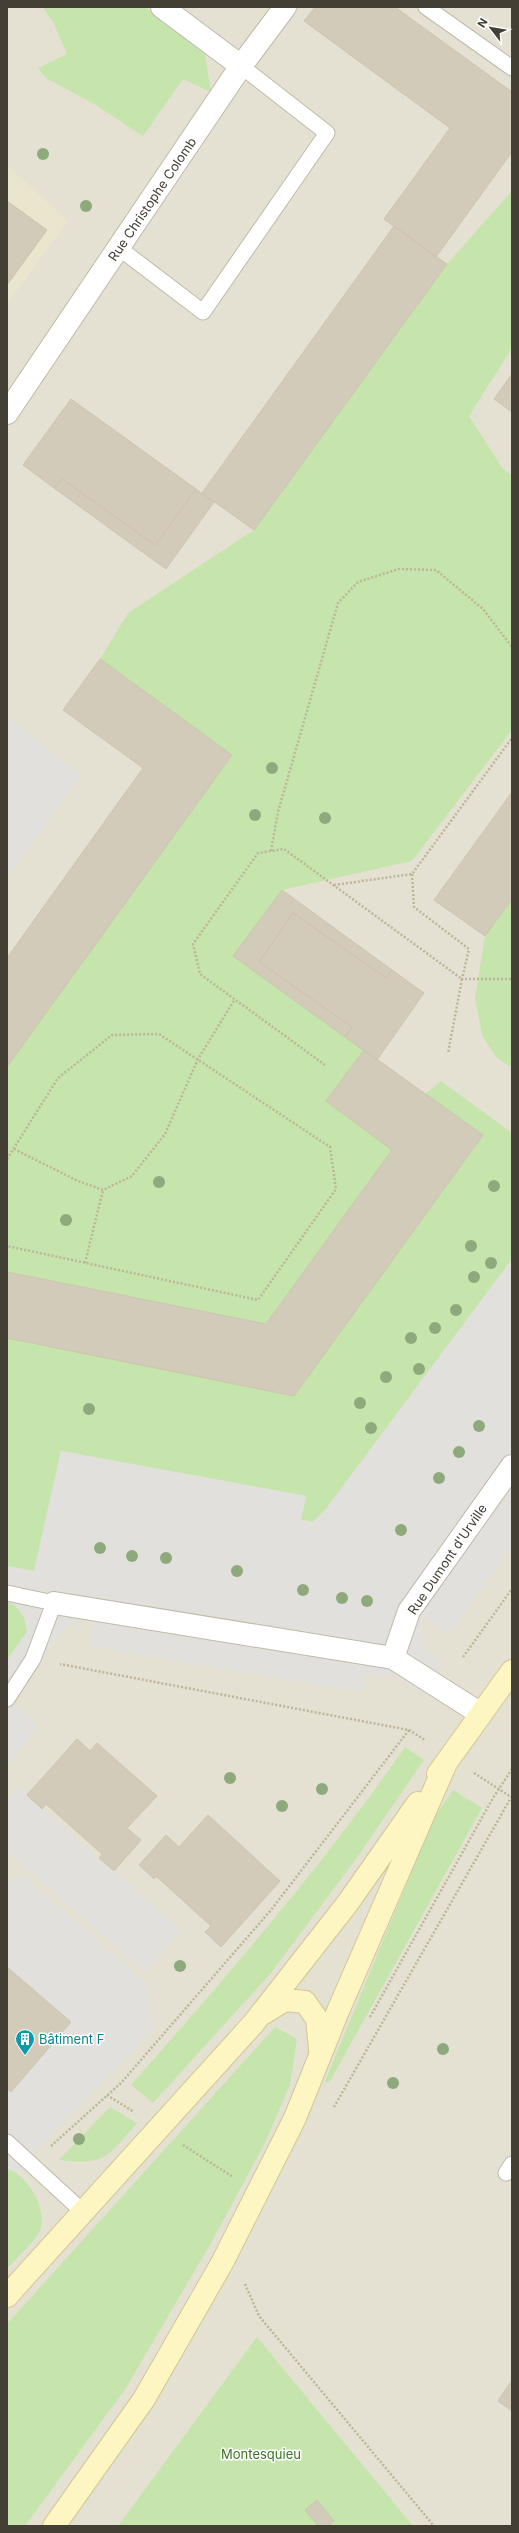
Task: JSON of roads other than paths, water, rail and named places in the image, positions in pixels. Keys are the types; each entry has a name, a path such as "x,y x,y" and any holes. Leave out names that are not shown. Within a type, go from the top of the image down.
{"street":[{"path":"162,7 241,66"},
{"name":"Rue Christophe Colomb","path":"7,413 241,66 285,7"},
{"name":"Rue Dumont d'Urville","path":"393,1658 409,1611 512,1466"},
{"path":"54,1604 393,1658 481,1714"},
{"path":"7,2296 260,2015 347,1904 512,1671"},
{"path":"54,2526 144,2399 222,2263 294,2118 446,1763"},
{"path":"260,2015 285,2000 305,2002 317,2019 321,2053"}],"lane":[{"path":"426,7 512,68"},
{"path":"119,248 203,312 327,134 241,66"},
{"path":"7,1593 54,1604 33,1659 7,1699"},
{"path":"7,2142 82,2211"}],"place":[{"name":"Bâtiment F","path":"25,2056"}],"park label":[{"name":"Montesquieu","path":"261,2454"}]}
